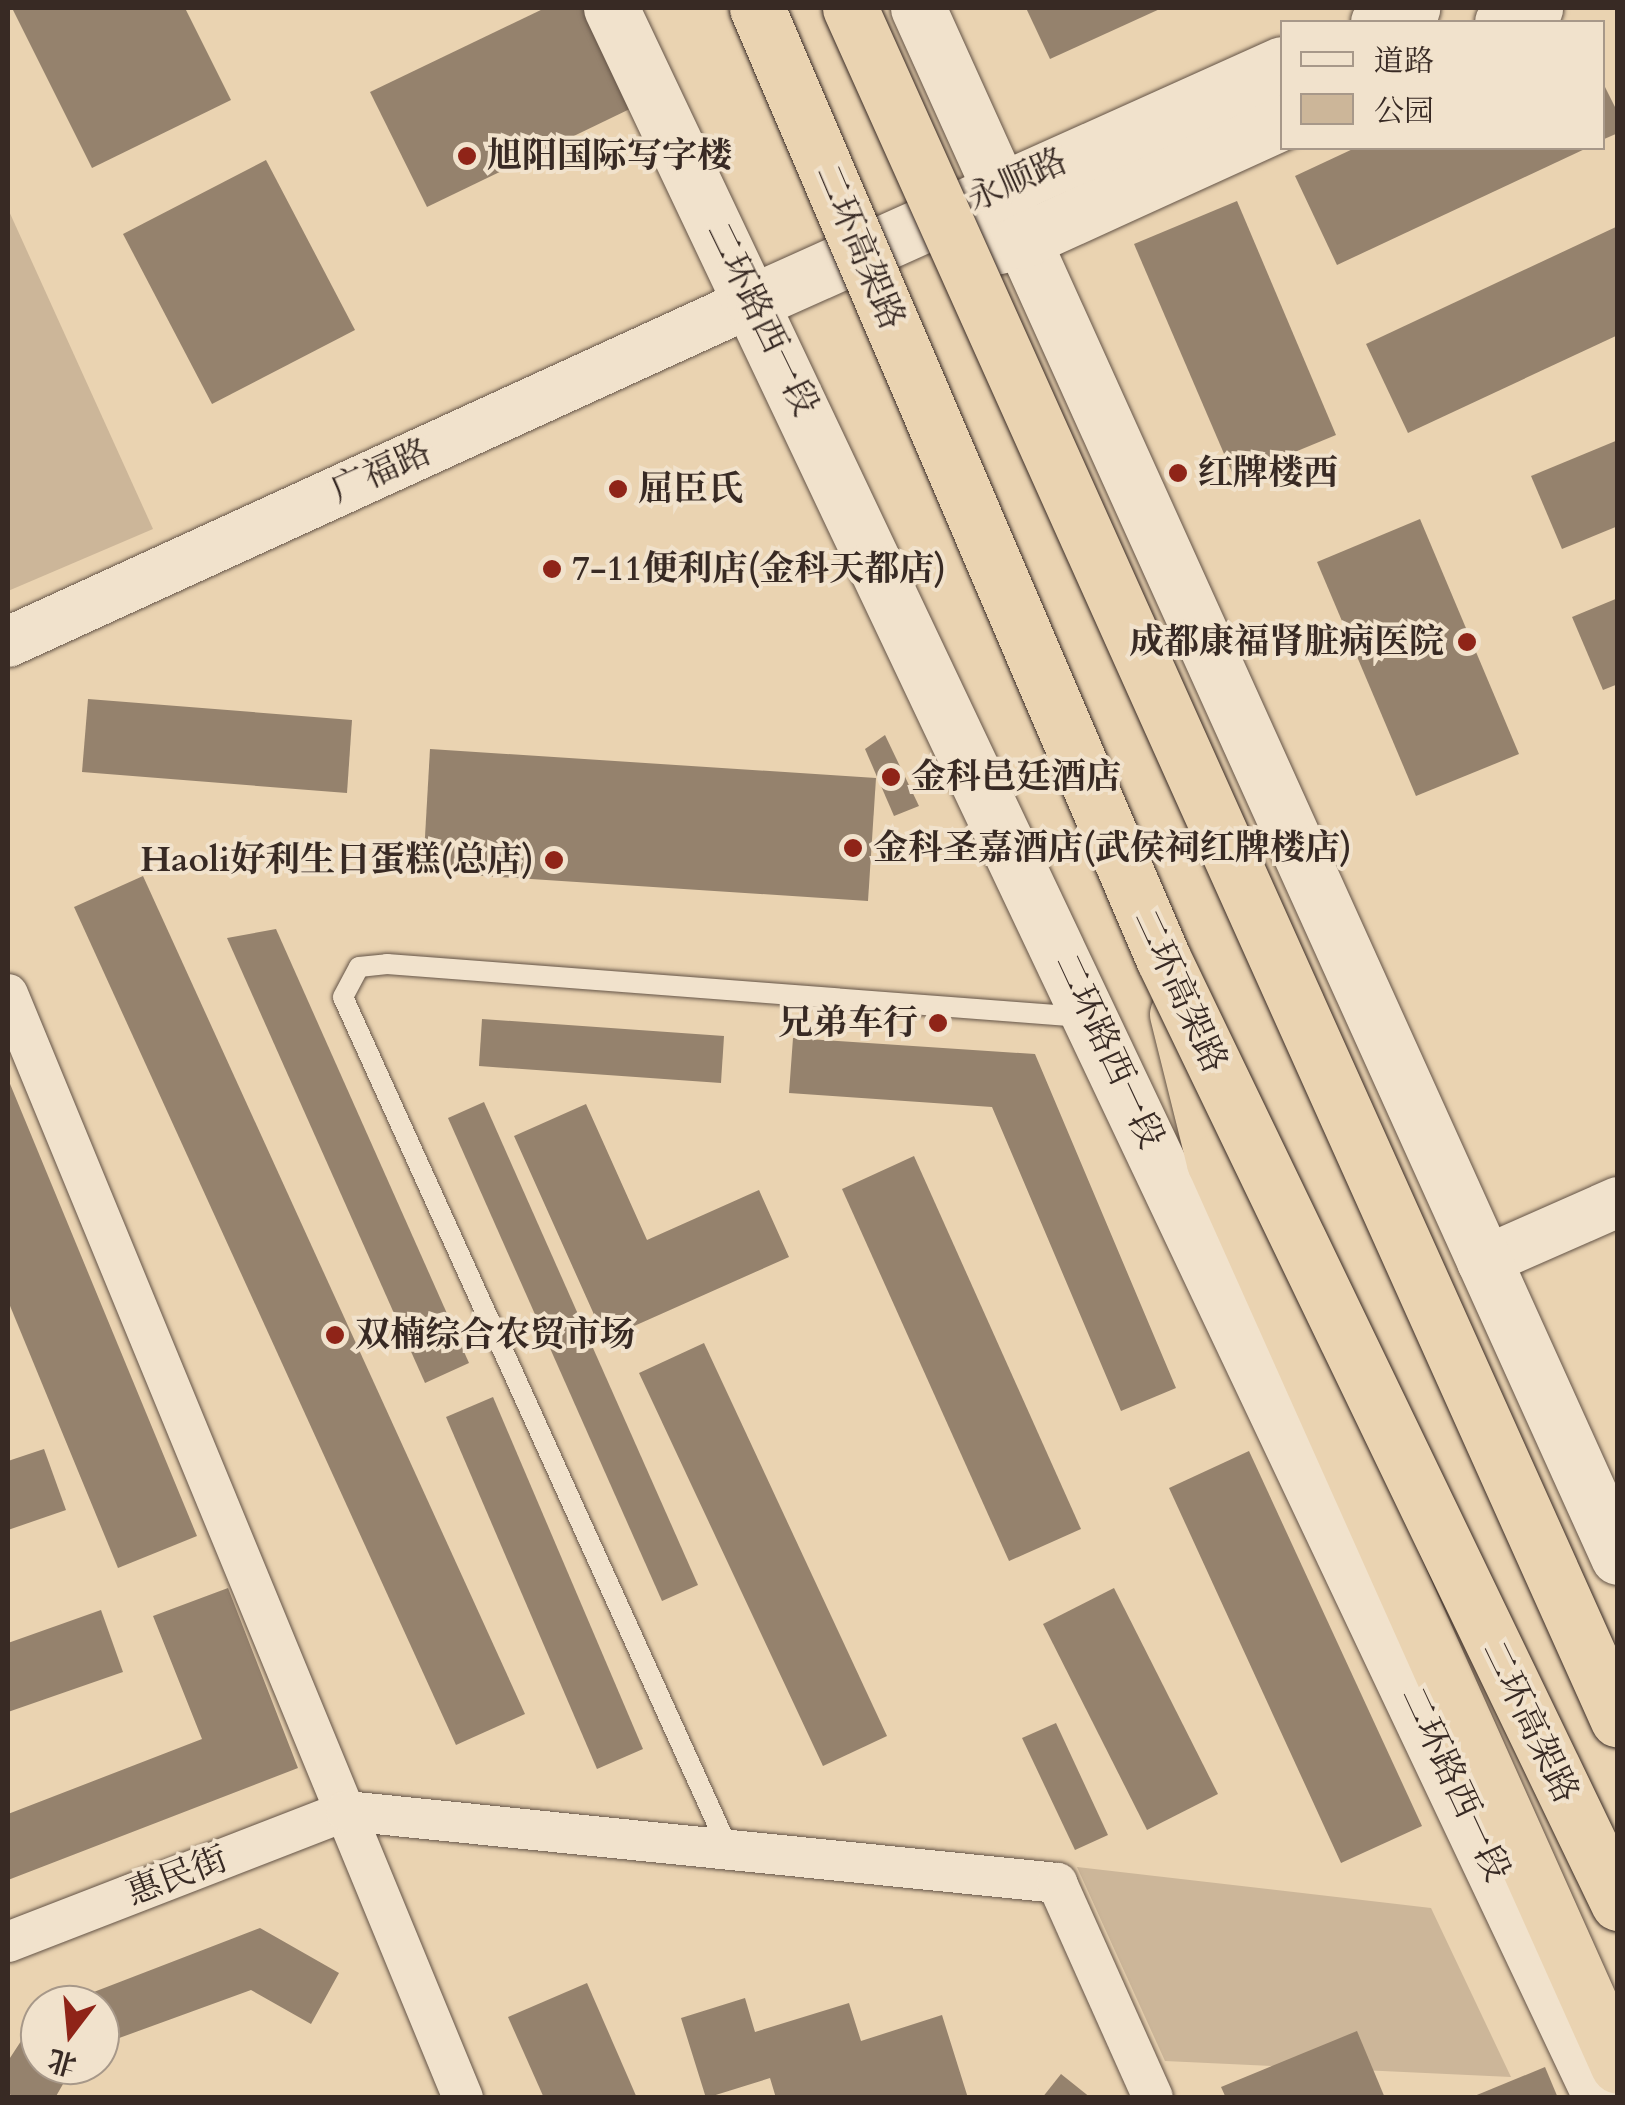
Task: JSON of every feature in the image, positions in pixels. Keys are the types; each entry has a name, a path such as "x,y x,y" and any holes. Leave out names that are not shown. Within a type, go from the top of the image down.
{"highway":[{"name":"二环高架路","path":"757,8 1162,958 1618,1902"},
{"path":"850,8 1618,1720"},
{"path":"1162,958 1214,1162 1618,2066"}],"main road":[{"name":"二环路西一段","path":"611,8 1094,1018 1601,2098"},
{"path":"918,8 1618,1557"},
{"path":"1383,20 1412,8"},
{"path":"1507,20 1535,8"},
{"name":"永顺路","path":"754,302 998,188 1280,65"},
{"path":"754,302 1021,242 1280,123"}],"street":[{"name":"广福路","path":"8,642 754,302"},
{"path":"8,994 464,2098"},
{"path":"1482,1262 1618,1202"},
{"path":"346,1811 1057,1883 1153,2098"},
{"name":"惠民街","path":"8,1942 346,1811"}],"lane":[{"path":"730,1850 343,997 359,967 387,964 1094,1018"}],"green space":[{"path":"8,209 153,529 8,591"},
{"path":"1077,1867 1431,1908 1511,2077 1165,2061"}],"building":[{"path":"12,8 185,8 231,100 92,168"},
{"name":"旭阳国际写字楼","path":"545,8 588,8 636,106 427,207 370,92"},
{"path":"1026,8 1162,8 1050,59"},
{"path":"1605,87 1618,113 1618,133 1605,139"},
{"path":"1351,150 1583,150 1337,265 1295,176"},
{"path":"266,160 355,330 212,404 123,234"},
{"path":"1237,201 1336,435 1234,477 1134,244"},
{"path":"1618,226 1618,335 1408,433 1366,344"},
{"path":"1618,440 1618,526 1562,549 1531,476"},
{"path":"1420,519 1519,754 1416,796 1317,562"},
{"path":"1618,598 1618,684 1603,690 1572,617"},
{"path":"88,699 352,720 347,793 82,772"},
{"name":"金科邑廷酒店","path":"885,735 919,806 894,816 865,749"},
{"path":"430,749 876,778 868,901 423,872"},
{"path":"143,876 525,1714 456,1745 74,907"},
{"path":"276,929 469,1363 425,1383 227,938"},
{"path":"482,1019 724,1036 721,1083 479,1066"},
{"path":"793,1038 1035,1054 1176,1388 1121,1411 992,1107 789,1093"},
{"path":"8,1079 197,1536 118,1568 8,1301"},
{"path":"484,1102 698,1585 662,1601 448,1118"},
{"path":"586,1104 647,1240 759,1190 789,1257 605,1339 514,1136"},
{"path":"914,1156 1081,1529 1009,1561 842,1189"},
{"path":"704,1343 887,1736 823,1766 639,1373"},
{"path":"493,1397 643,1749 597,1769 446,1417"},
{"path":"44,1449 66,1510 8,1530 8,1461"},
{"path":"1249,1451 1422,1826 1341,1863 1169,1488"},
{"path":"228,1588 298,1768 8,1880 8,1814 202,1739 153,1616"},
{"path":"1114,1588 1218,1794 1147,1830 1043,1624"},
{"path":"101,1610 123,1672 8,1712 8,1643"},
{"path":"1056,1723 1108,1835 1075,1850 1022,1738"},
{"path":"260,1928 339,1973 311,2024 251,1990 120,2038 120,1985 112,1985"},
{"path":"587,1983 637,2098 544,2098 508,2017"},
{"path":"745,1998 755,2032 849,2003 861,2041 942,2015 968,2098 776,2098 770,2078 706,2098 681,2018"},
{"path":"1357,2031 1385,2098 1226,2098 1221,2087"},
{"path":"20,2043 20,2085 62,2085 55,2098 15,2098 8,2093 8,2061"},
{"path":"1545,2067 1558,2098 1472,2098 1472,2097"},
{"path":"1061,2074 1091,2098 1042,2098"}],"place":[{"name":"旭阳国际写字楼","path":"467,156"},
{"name":"红牌楼西","path":"1178,473"},
{"name":"屈臣氏","path":"618,489"},
{"name":"7-11便利店(金科天都店)","path":"552,569"},
{"name":"成都康福肾脏病医院","path":"1467,642"},
{"name":"金科邑廷酒店","path":"891,777"},
{"name":"金科圣嘉酒店(武侯祠红牌楼店)","path":"853,848"},
{"name":"Haoli好利生日蛋糕(总店)","path":"554,860"},
{"name":"兄弟车行","path":"938,1023"},
{"name":"双楠综合农贸市场","path":"335,1335"}]}
